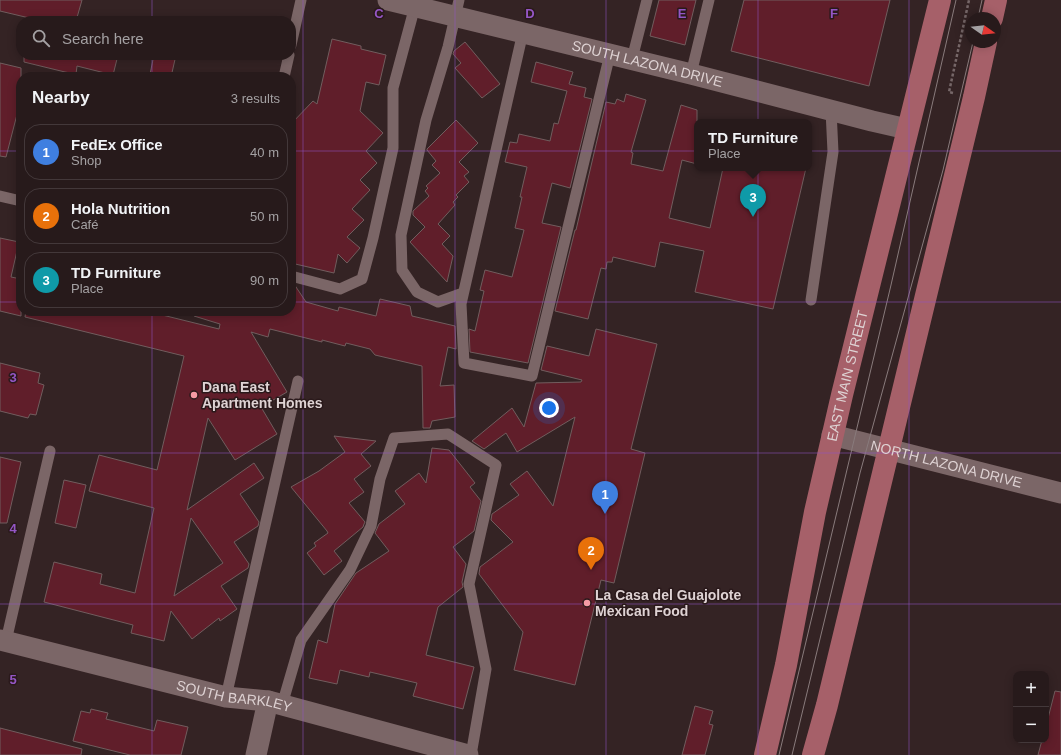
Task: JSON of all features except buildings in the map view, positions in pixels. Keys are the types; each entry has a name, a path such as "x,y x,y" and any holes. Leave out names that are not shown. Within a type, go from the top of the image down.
{"main road":[{"name":"EAST MAIN STREET","path":"765,755 786,665 815,512 832,435 940,0"},
{"path":"993,12 996,0"},
{"path":"813,755 827,705 985,48"}],"street":[{"name":"SOUTH LAZONA DRIVE","path":"398,2 457,8 523,32 907,129"},
{"name":"NORTH LAZONA DRIVE","path":"832,435 1060,490"},
{"name":"SOUTH BARKLEY","path":"3,640 226,697 275,703 470,755"},
{"path":"256,755 275,703"}],"lane":[{"path":"296,22 301,0"},
{"path":"632,59 647,0"},
{"path":"691,74 709,0"},
{"path":"296,277 340,289 362,279 373,238 393,148 393,88 398,2"},
{"path":"457,8 448,47 426,120 401,236 402,270 417,292 438,302 463,293"},
{"path":"523,32 461,304 464,363 532,376 610,54"},
{"path":"285,72 288,60"},
{"path":"811,300 833,152 831,110"},
{"path":"0,196 16,200"},
{"path":"226,697 298,381"},
{"path":"275,703 301,640 350,570 371,526 380,479 394,438 448,434 496,465 469,584 486,669 470,755"},
{"path":"3,640 50,451"}],"path":[{"path":"955,94 949,92 969,0"}],"tram line":[{"path":"779,755 891,285 956,0"},
{"path":"979,12 982,0"},
{"path":"792,755 860,473 943,170 972,48"}],"place":[{"name":"TD Furniture","path":"753,217"},
{"name":"Dana East Apartment Homes","path":"194,395"},
{"name":"FedEx Office","path":"605,514"},
{"name":"Hola Nutrition","path":"591,570"},
{"name":"La Casa del Guajolote Mexican Food","path":"587,603"}]}
